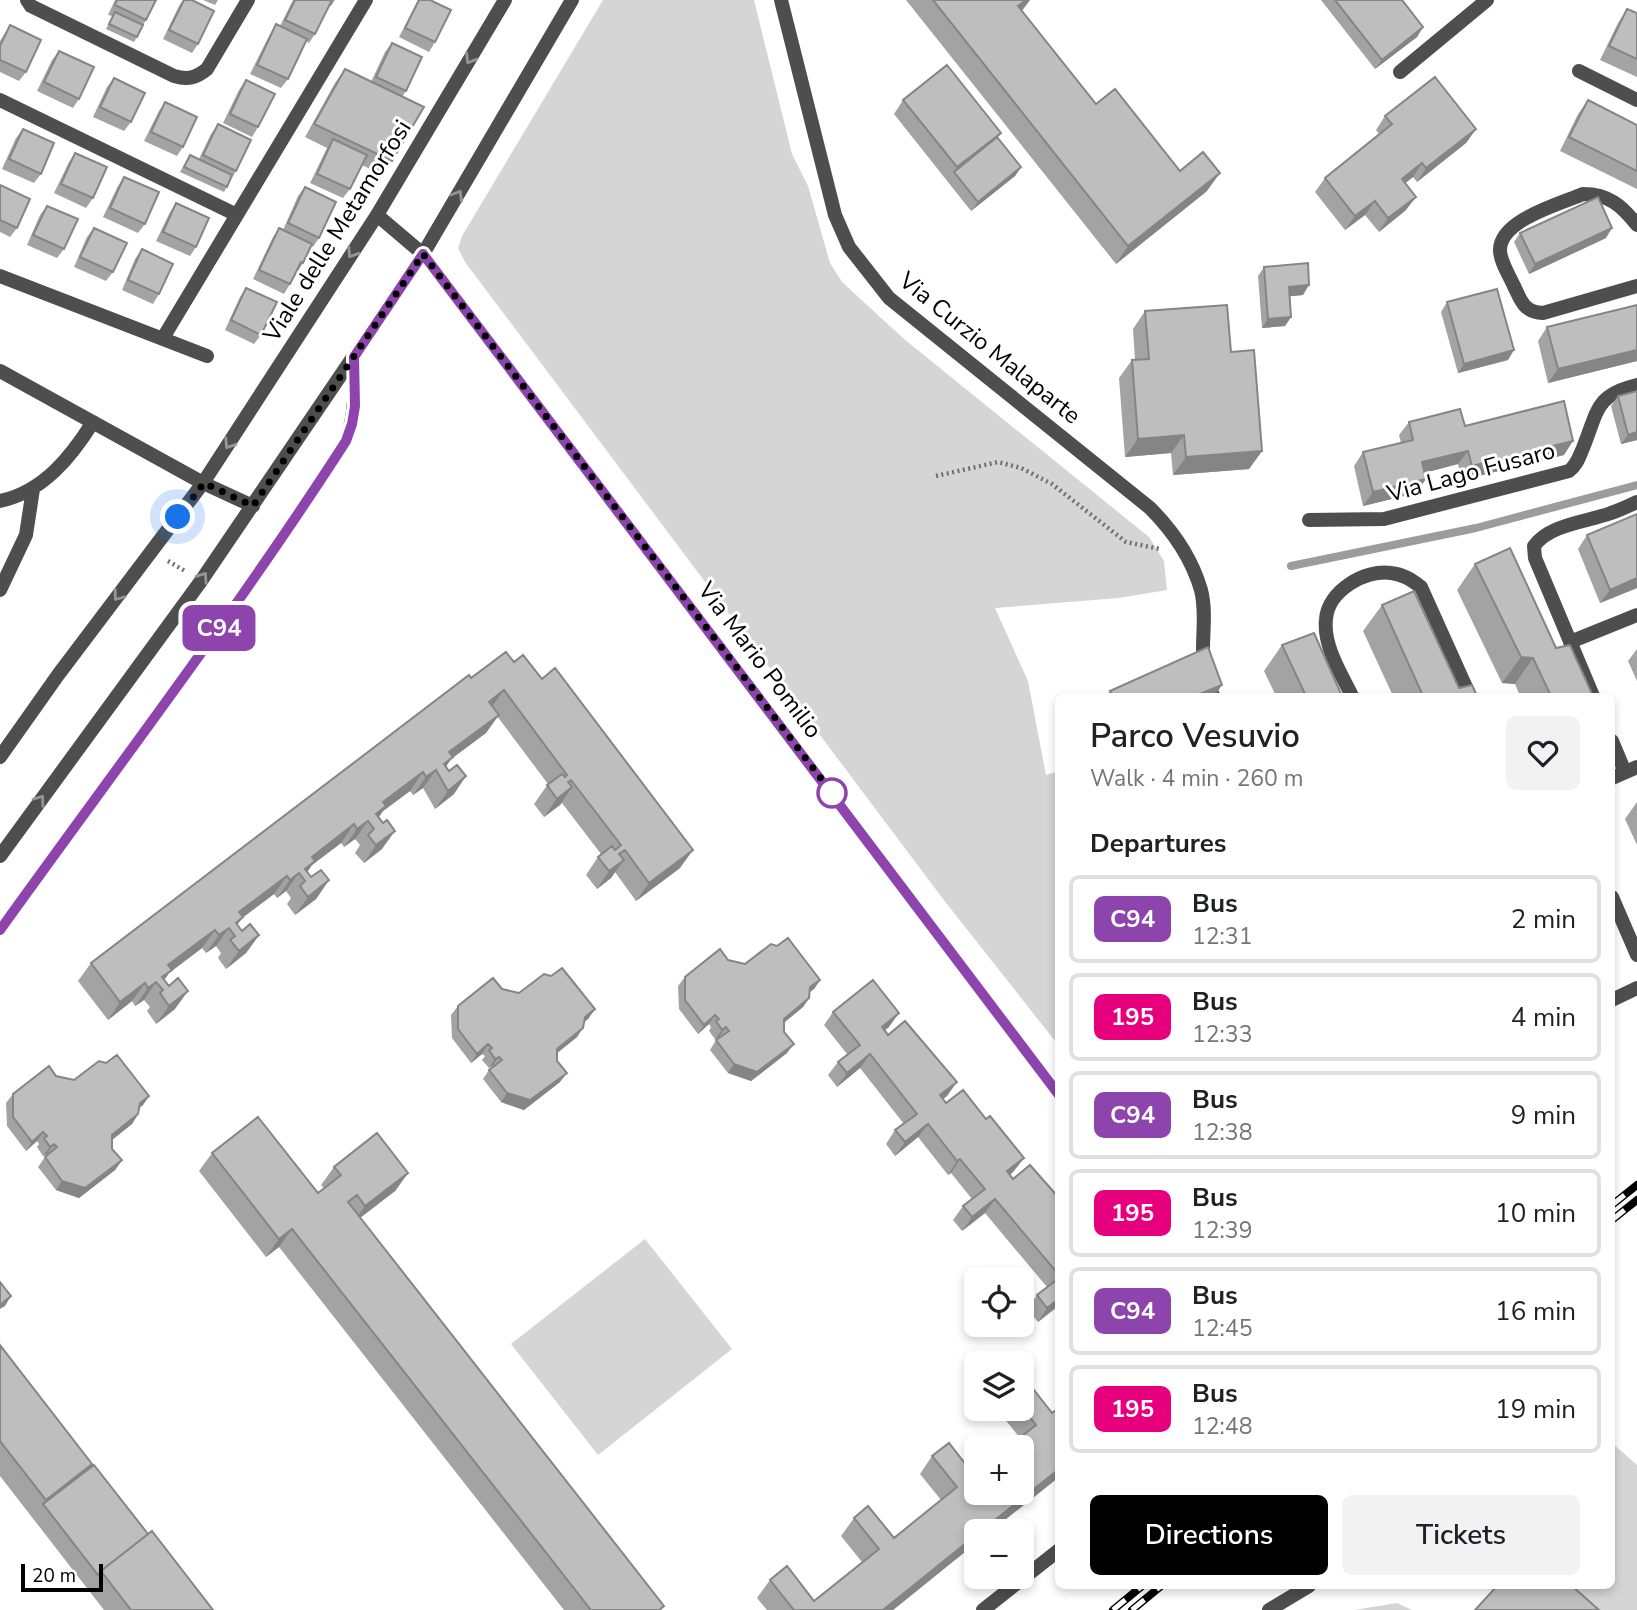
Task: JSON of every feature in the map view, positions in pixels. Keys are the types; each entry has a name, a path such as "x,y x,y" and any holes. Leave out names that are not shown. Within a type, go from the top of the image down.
{"street":[{"path":"27,0 32,6 186,80 198,77 207,69 248,0"},
{"path":"163,338 366,0"},
{"name":"Viale delle Metamorfosi","path":"0,757 58,674 204,483 377,215 505,0"},
{"path":"0,856 201,581 423,254 572,0"},
{"name":"Via Curzio Malaparte","path":"781,0 835,215 849,247 889,298 1150,508 1167,526 1182,549 1201,591 1203,652 1212,693"},
{"path":"1400,72 1487,0"},
{"path":"1579,71 1637,100"},
{"path":"0,100 237,215"},
{"path":"1637,225 1618,203 1595,194 1583,194 1519,222 1509,229 1500,247 1501,256 1523,305 1533,312 1543,313 1637,286"},
{"name":"Via Mario Pomilio","path":"377,215 423,254 1055,1090"},
{"path":"0,276 207,356"},
{"path":"0,929 236,606 346,441 355,406 354,357"},
{"path":"0,371 204,483 253,506"},
{"name":"Via Lago Fusaro","path":"1309,520 1384,519 1569,471 1578,461 1599,407 1606,397 1616,390 1637,385"},
{"path":"0,501 33,489 52,474 76,449 93,422"},
{"path":"0,590 26,534 33,489"},
{"path":"1592,693 1535,558 1534,546 1539,539 1552,532 1637,502"},
{"path":"1351,693 1328,644 1325,619 1328,608 1352,582 1388,572 1410,579 1421,587 1469,693"},
{"path":"1570,642 1637,615"},
{"path":"1615,748 1625,773"},
{"path":"1617,921 1637,955"},
{"path":"1615,999 1637,988"},
{"path":"983,1610 1055,1553"},
{"path":"1269,1610 1304,1589"}],"path":[{"path":"936,476 998,462 1021,468 1052,484 1126,542 1149,548 1182,549"},
{"path":"153,551 201,581"}],"shaded area":[{"path":"603,0 754,0 792,154 808,186 830,263 842,282 904,339 1149,537 1164,561 1167,590 1119,598 995,608 1028,681 1046,775 1055,772 1055,1041 943,899 465,262 458,248 462,236"},
{"path":"645,1239 732,1349 598,1455 511,1344"},
{"path":"1615,1446 1637,1465 1637,1610 1586,1610 1562,1589 1615,1589"},
{"path":"1397,1603 1412,1610 1354,1610"}],"building":[{"path":"117,0 156,0 146,20 115,5"},
{"path":"184,0 192,0 214,11 198,44 169,30"},
{"path":"295,0 332,0 315,34 285,20"},
{"path":"419,0 430,0 451,10 435,42 405,28"},
{"path":"933,0 1026,0 1018,6 1096,104 1115,89 1180,171 1203,152 1220,173 1128,246"},
{"path":"1335,0 1402,0 1423,27 1382,60"},
{"path":"1627,9 1637,13 1637,59 1609,46"},
{"path":"115,12 143,25 137,37 109,24"},
{"path":"276,24 307,39 288,79 257,65"},
{"path":"10,25 41,40 26,72 0,60 0,46"},
{"path":"392,43 422,57 406,91 376,77"},
{"path":"59,51 94,67 79,99 44,82"},
{"path":"947,65 1001,133 957,167 903,100"},
{"path":"345,69 424,107 392,161 314,124"},
{"path":"1435,77 1476,129 1426,168 1422,163 1402,179 1416,197 1388,218 1375,201 1355,216 1325,178 1392,124 1385,116"},
{"path":"114,78 145,93 131,122 100,107"},
{"path":"246,80 275,94 258,127 230,114"},
{"path":"1588,100 1637,125 1637,171 1569,137"},
{"path":"165,102 197,117 183,147 151,132"},
{"path":"218,124 251,140 236,171 203,155"},
{"path":"23,129 54,143 41,174 9,159"},
{"path":"997,137 1021,167 978,202 954,172"},
{"path":"333,139 367,155 350,189 317,174"},
{"path":"75,153 107,167 93,198 61,184"},
{"path":"190,155 232,175 227,187 184,167"},
{"path":"124,177 159,192 145,224 110,208"},
{"path":"0,185 30,199 17,228 0,220"},
{"path":"305,187 336,202 319,238 288,223"},
{"path":"1598,197 1612,228 1535,264 1520,233"},
{"path":"176,203 209,218 196,247 163,232"},
{"path":"47,206 78,219 64,249 33,235"},
{"path":"94,228 127,243 113,272 80,257"},
{"path":"279,228 312,244 290,284 259,270"},
{"path":"142,249 173,264 159,294 128,280"},
{"path":"1308,263 1309,285 1289,287 1291,317 1268,319 1264,267"},
{"path":"246,288 277,302 261,335 231,320"},
{"path":"1497,289 1514,350 1464,364 1447,302"},
{"path":"1227,305 1231,352 1254,350 1262,451 1186,457 1184,435 1138,439 1132,360 1149,359 1145,311"},
{"path":"1637,305 1637,350 1558,369 1547,327"},
{"path":"1637,391 1637,432 1628,435 1618,396"},
{"path":"1564,401 1573,441 1472,466 1468,451 1422,462 1426,479 1373,492 1363,452 1413,440 1409,422 1460,409 1465,426"},
{"path":"1637,514 1637,578 1610,590 1587,535"},
{"path":"1510,548 1556,648 1570,645 1592,693 1550,693 1533,658 1521,657 1475,564"},
{"path":"1414,591 1459,688 1472,685 1476,693 1422,693 1382,605"},
{"path":"1314,633 1341,693 1305,693 1282,645"},
{"path":"1208,647 1222,685 1202,693 1110,691"},
{"path":"506,652 514,662 523,655 542,679 555,668 693,850 649,883 625,850 619,854 624,860 609,871 598,857 612,846 615,850 621,845 571,780 568,782 572,787 557,799 547,785 562,774 565,777 567,775 504,690 489,702 499,715 449,752 453,757 444,764 449,771 457,765 466,776 448,791 436,770 426,777 423,772 383,802 386,806 376,814 383,823 387,820 395,831 376,845 368,835 374,829 368,821 357,829 354,824 312,857 315,861 305,869 311,877 321,870 329,880 308,897 300,886 305,881 299,873 290,880 287,876 239,912 243,917 236,923 242,931 250,924 259,935 239,951 230,940 235,936 229,928 219,935 215,930 168,965 172,970 162,977 169,986 178,978 188,991 169,1006 160,993 163,990 156,982 148,988 145,983 120,1002 91,963 469,675 471,678"},
{"path":"788,938 820,980 810,987 809,998 784,1019 784,1032 794,1044 757,1072 734,1064 716,1040 729,1031 726,1027 722,1030 715,1015 704,1025 685,1000 685,977 720,949 728,960 745,964 771,944 777,946"},
{"path":"562,968 595,1009 585,1017 583,1028 557,1049 557,1061 567,1073 530,1100 507,1093 489,1070 502,1060 499,1057 495,1059 488,1044 477,1054 458,1029 458,1006 493,978 502,989 519,993 544,974 551,976"},
{"path":"873,980 899,1013 882,1027 888,1035 905,1021 957,1082 940,1095 946,1103 963,1090 986,1119 990,1116 1024,1158 1007,1171 1013,1179 1030,1165 1055,1193 1055,1270 995,1199 972,1217 963,1206 985,1189 960,1159 957,1161 928,1124 905,1142 895,1130 917,1114 870,1054 847,1073 838,1062 860,1045 833,1012"},
{"path":"117,1055 149,1096 140,1103 138,1114 112,1135 112,1149 122,1160 85,1188 62,1181 45,1157 57,1147 54,1144 50,1147 43,1132 32,1142 13,1117 13,1094 49,1066 56,1076 74,1080 99,1061 106,1063"},
{"path":"258,1117 318,1193 341,1175 334,1167 377,1133 408,1173 365,1206 357,1195 348,1202 664,1606 659,1610 591,1610 292,1229 279,1239 212,1153"},
{"path":"1055,1281 1055,1302 1047,1308 1037,1295"},
{"path":"0,1282 11,1296 0,1305"},
{"path":"0,1345 92,1464 46,1500 0,1441"},
{"path":"1034,1390 1052,1413 1055,1411 1055,1472 1034,1489 1034,1435 1023,1435 1036,1425 1033,1421"},
{"path":"949,1443 964,1462 964,1505 1014,1505 996,1519 964,1519 964,1545 883,1610 794,1610 770,1580 787,1566 814,1601 879,1549 854,1518 868,1506 894,1538 957,1487 932,1456"},
{"path":"94,1465 148,1534 98,1575 43,1504"},
{"path":"152,1531 213,1610 131,1610 101,1571"},
{"path":"1494,1589 1575,1589 1599,1610 1475,1610"}],"waterway":[{"path":"1291,566 1476,528 1637,485"}],"railway":[{"path":"1615,1203 1637,1185"},
{"path":"1615,1218 1637,1200"},
{"path":"1113,1610 1138,1589"},
{"path":"1132,1610 1157,1589"}],"bus line":[{"name":"C94","path":"0,930 236,606 346,441 355,406 354,357 423,254 1055,1090"}],"route":[{"path":"178,517 204,483 253,506 423,254 832,793"}]}
